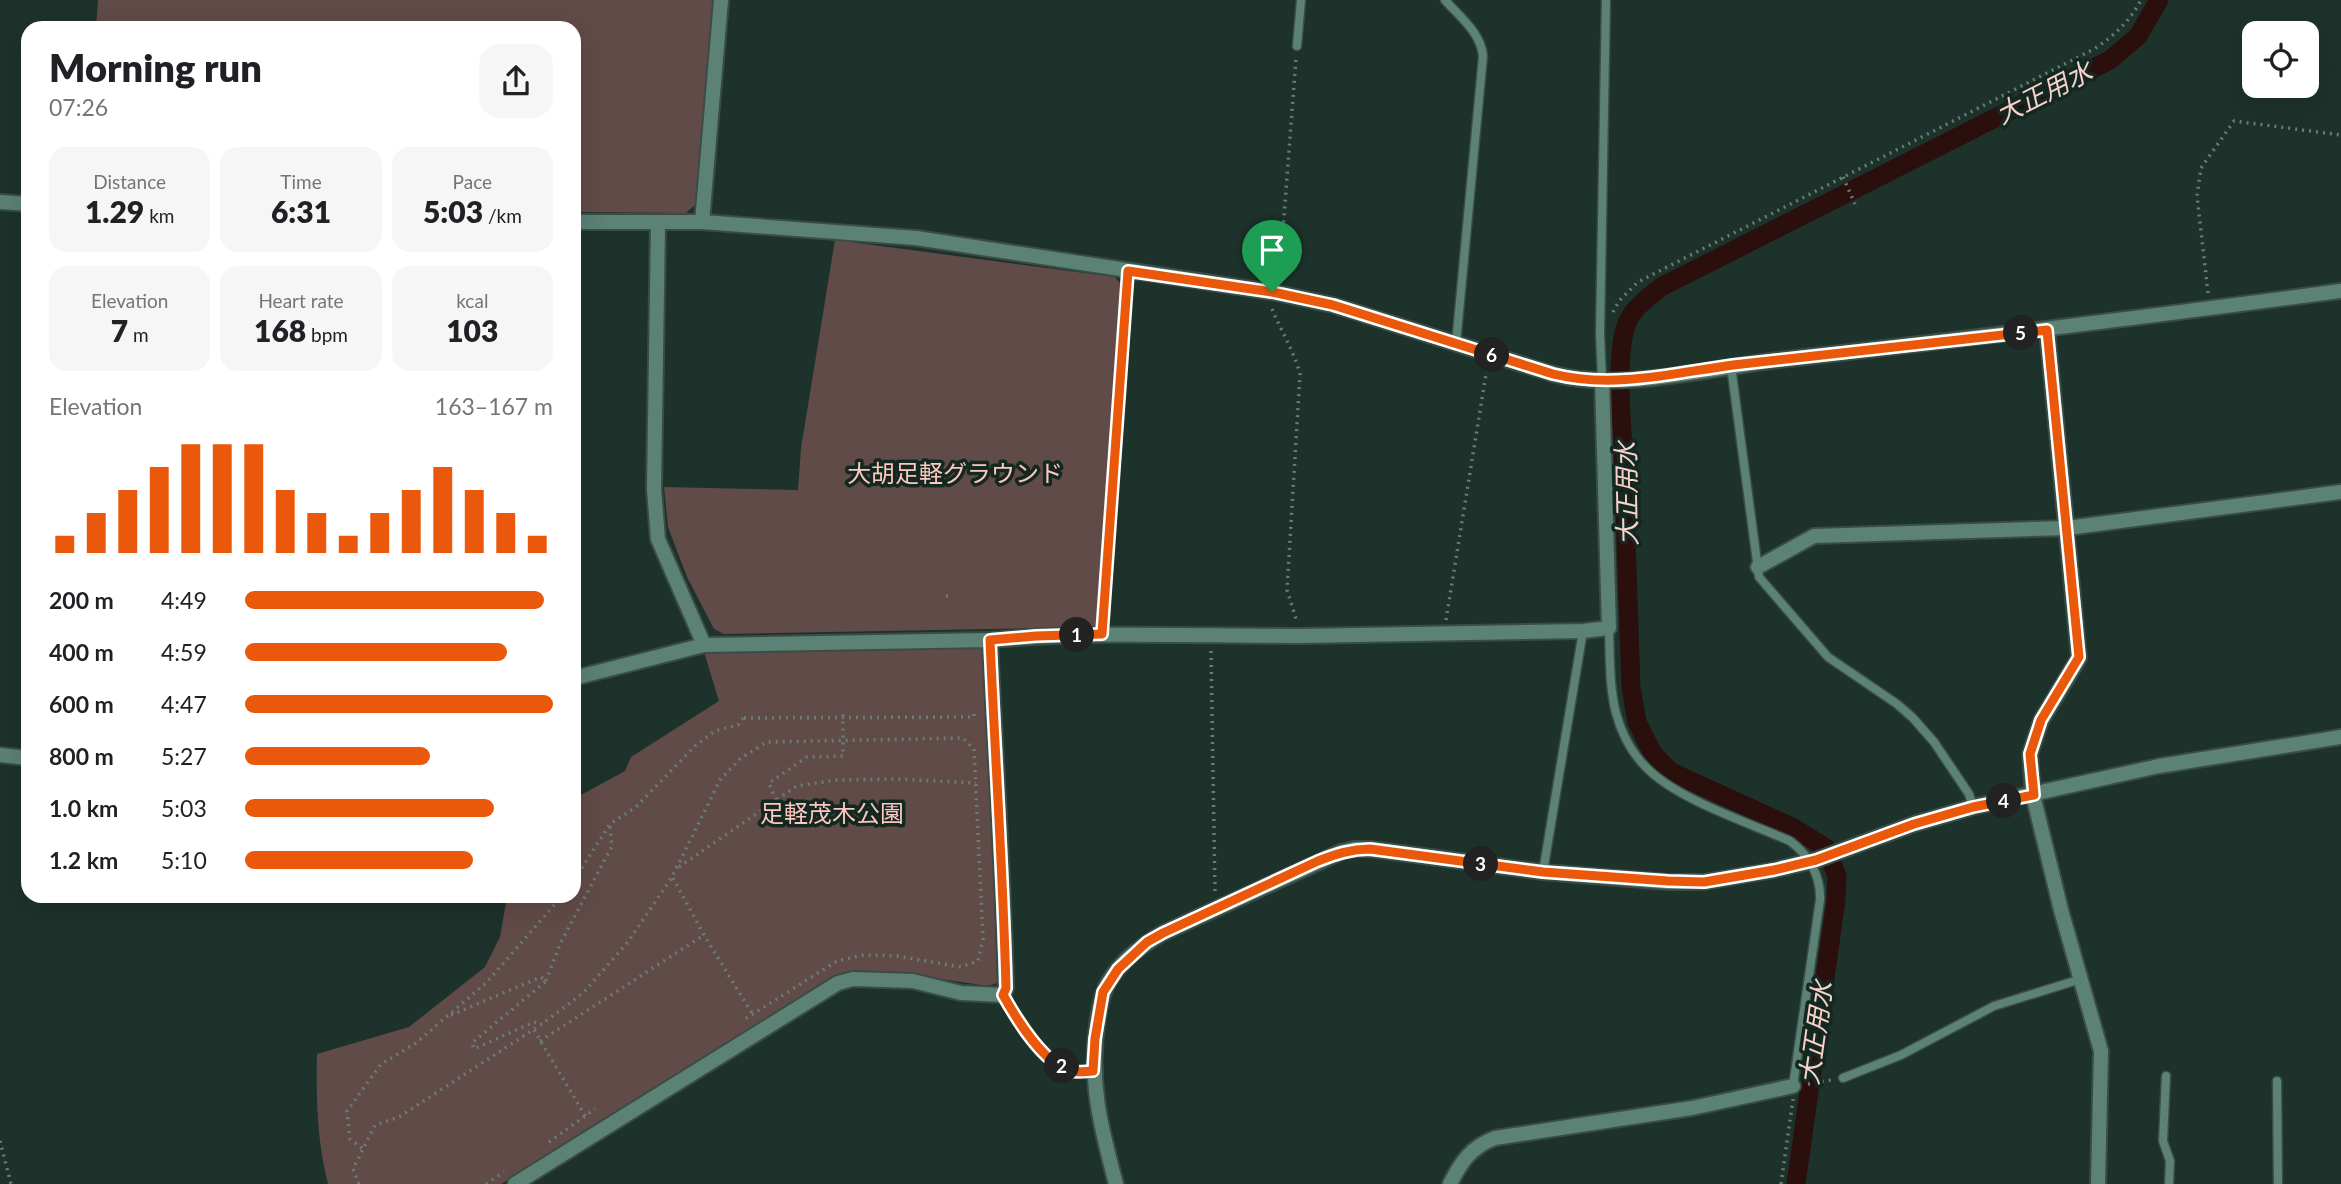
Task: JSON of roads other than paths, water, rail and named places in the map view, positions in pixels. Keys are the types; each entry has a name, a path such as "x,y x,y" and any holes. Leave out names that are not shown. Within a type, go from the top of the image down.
{"street":[{"path":"702,222 722,0"},
{"path":"0,202 21,204"},
{"path":"581,222 702,222 916,238 1272,292 1333,305 1569,378 1606,380 1640,380 1731,366 2047,330 2341,291"},
{"path":"658,223 654,489 658,539 704,645"},
{"path":"2047,330 2079,657 2041,720 2030,754 2034,795 2061,910 2101,1051 2098,1184"},
{"path":"581,676 704,645 990,640 1036,630 1102,634 1301,636 1583,631 1609,628 1606,380"},
{"path":"1758,567 1814,536 2067,528 2341,492"},
{"path":"515,1184 838,983 853,979 913,981 961,993 1003,995 1006,988 1003,888 990,640"},
{"path":"1116,1184 1101,1127 1093,1071 1103,992 1118,969 1147,942 1318,861 1354,849 1370,849 1543,872 1704,882 1813,860 1914,824 1973,807 2159,766 2341,737"},
{"path":"0,755 21,757"},
{"path":"1450,1184 1467,1155 1495,1138 1692,1108 1797,1086"}],"lane":[{"path":"1297,46 1301,0"},
{"path":"1445,0 1474,31 1482,44 1483,56 1456,344"},
{"path":"1606,0 1600,334 1606,380"},
{"path":"1731,366 1759,577 1828,657 1897,704 1934,742 1969,794 1973,807"},
{"path":"1609,628 1615,711 1620,727 1636,756 1670,786 1790,841 1813,860 1821,890 1797,1086"},
{"path":"1543,872 1583,631"},
{"path":"1843,1078 1901,1055 1994,1006 2081,979"},
{"path":"1003,995 1031,1040 1045,1054 1071,1071 1093,1071"},
{"path":"2166,1076 2163,1141 2170,1161 2169,1184"},
{"path":"2277,1082 2278,1184"}],"waterway":[{"name":"大正用水","path":"1796,1184 1836,900 1837,876 1826,848 1794,828 1671,772 1653,754 1637,722 1631,687 1620,403 1621,353 1626,326 1636,309 1661,287 2110,60 2138,36 2159,0"}],"park label":[{"name":"大胡足軽グラウンド","path":"955,474"},
{"name":"足軽茂木公園","path":"832,814"}]}
